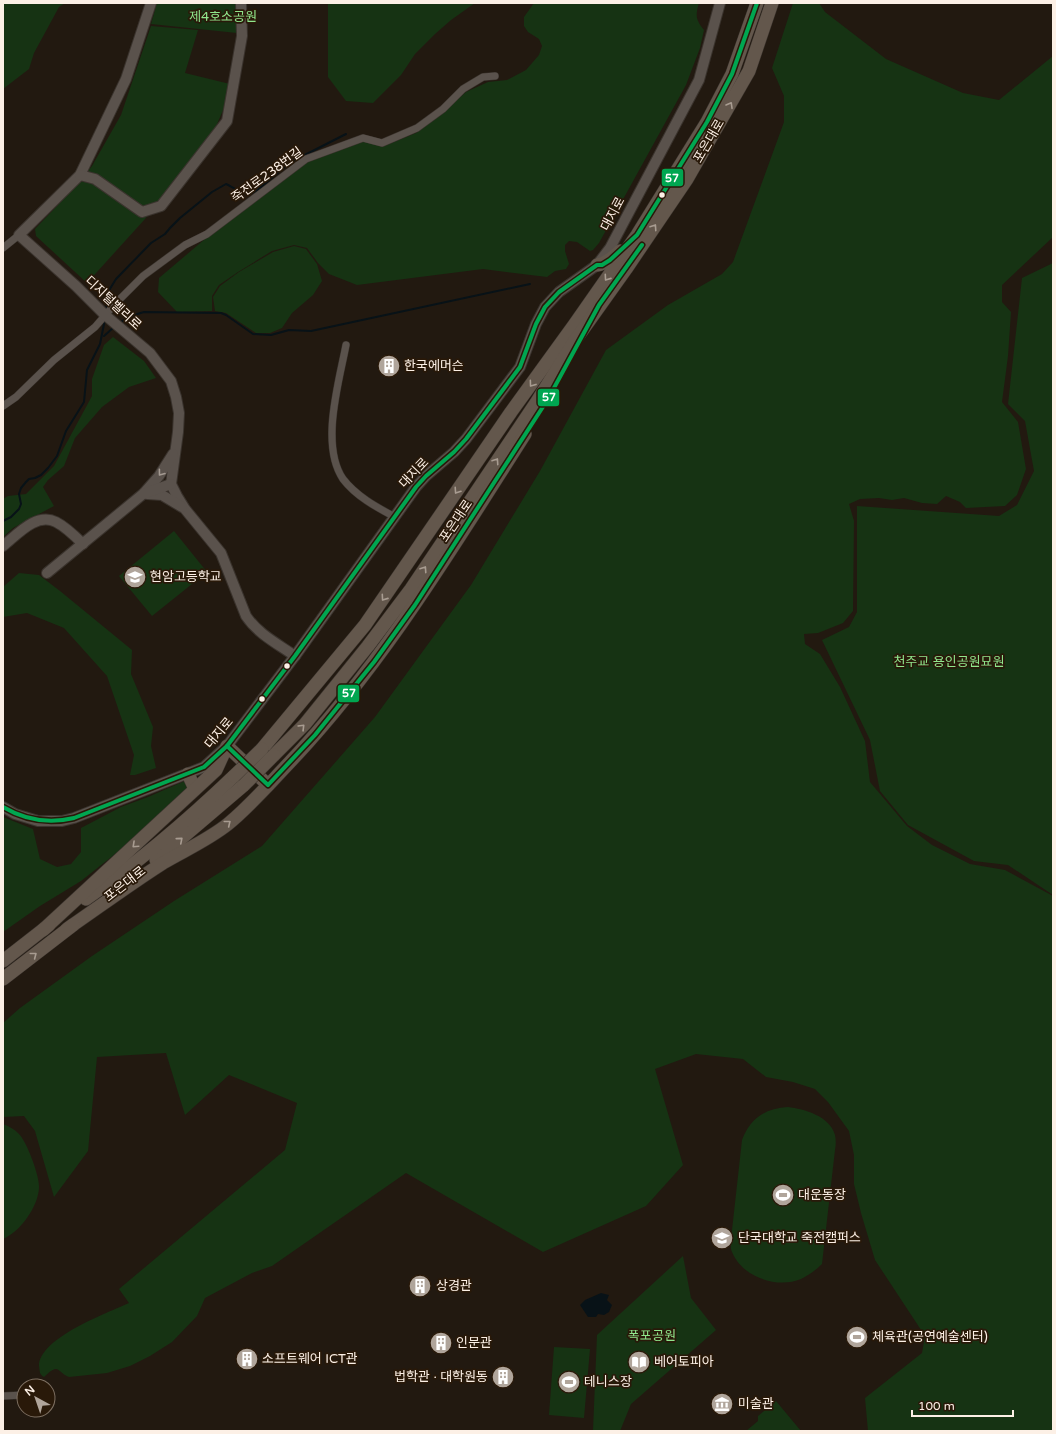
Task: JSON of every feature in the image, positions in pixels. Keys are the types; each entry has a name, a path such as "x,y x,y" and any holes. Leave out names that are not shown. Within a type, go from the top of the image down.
{"highway":[{"name":"포은대로","path":"3,979 164,854 244,785 365,624 637,235 707,122 732,74 757,3"},
{"name":"포은대로","path":"3,961 43,930 104,887 191,816 234,776 305,724 368,646 411,589 536,403 599,304 626,269 686,180 749,71 772,3"},
{"path":"597,265 602,265 610,260 637,235"},
{"path":"67,929 163,864 208,838 228,824 268,785 315,735 374,662 414,605 548,399 599,304"},
{"path":"43,930 216,770 227,746 268,785"},
{"path":"188,774 195,789"}],"street":[{"path":"3,248 19,235 80,175 126,79 151,3"},
{"path":"80,175 95,179 142,212 161,206 227,121 242,36 241,3"},
{"name":"대지로","path":"3,807 15,814 38,821 62,821 74,818 204,768 227,746 295,656 416,487 466,439 520,367 536,324 545,307 559,292 597,265 610,248 699,80 720,3"},
{"name":"죽전로238번길","path":"3,406 16,397 54,360 95,327 143,276 185,245 207,234 306,159 363,138 382,143 417,128 443,108 463,89 483,77 495,76"},
{"name":"디지털벨리로","path":"19,235 106,315 150,353 171,382 179,413 172,484"},
{"path":"346,345 332,424 332,445 336,465 344,480 356,492 371,504 395,517"},
{"path":"47,574 143,494 159,476 176,450"},
{"path":"143,494 172,484 184,509 221,553 246,616 262,633 295,656"},
{"path":"143,494 162,495 184,509"},
{"path":"3,546 31,523 46,520 55,521 66,528 83,544"},
{"path":"3,1396 16,1395"}],"green space":[{"path":"3,3 65,3 59,7 34,53 29,69 3,89"},
{"name":"제4호소공원","path":"157,3 237,3 237,33 151,24"},
{"path":"328,3 475,3 451,20 435,34 415,54 401,75 373,103 346,101 328,77"},
{"path":"534,3 699,3 697,18 704,30 700,48 686,85 599,243 593,250 590,251 577,242 569,241 565,245 565,251 569,264 566,269 555,271 547,277 483,269 357,285 329,274 318,263 307,248 294,245 272,251 219,285 212,296 212,311 177,312 158,292 159,278 205,239 307,162 364,141 384,146 416,133 446,110 466,92 488,82 507,80 526,70 539,55 542,46 539,39 528,32 524,26 524,17"},
{"path":"793,3 819,3 825,12 886,59 963,93 999,100 1053,56 1053,237 1002,285 1002,302 1011,312 1008,356 1002,402 1018,422 1026,469 1017,495 1005,506 966,508 960,502 946,496 937,504 922,503 904,498 892,500 879,498 860,499 849,504 854,521 853,611 843,623 818,633 804,634 805,644 820,654 840,687 865,741 870,782 907,826 932,845 970,864 1005,870 1053,896 1053,1431 868,1431 865,1398 922,1353 925,1336 875,1260 854,1184 854,1155 849,1131 828,1102 815,1089 793,1082 766,1077 743,1059 696,1054 655,1069 683,1165 646,1206 543,1252 406,1173 272,1266 252,1273 205,1298 197,1316 172,1342 150,1356 130,1366 107,1373 69,1377 56,1369 49,1372 44,1377 40,1374 39,1366 42,1356 50,1346 62,1336 76,1328 129,1303 119,1289 285,1150 297,1103 229,1075 185,1115 166,1053 97,1057 88,1151 54,1197 35,1131 24,1116 3,1117 3,1023 20,1008 92,956 174,901 262,846 375,717 471,585 540,471 606,350 668,305 722,274 733,262 784,122 784,96 772,68"},
{"path":"151,26 198,30 185,73 230,84 226,103 212,136 145,219 87,283 36,236 35,229 77,185 92,166 121,115"},
{"path":"294,246 306,249 317,264 322,281 313,295 292,313 282,328 270,333 256,333 226,313 215,311 213,297 220,286 239,272 273,252"},
{"name":"천주교 용인공원묘원","path":"1053,263 1053,895 1008,865 974,861 908,825 880,791 870,740 822,640 849,627 857,612 857,506 999,516 1017,505 1034,471 1025,421 1008,404 1022,278"},
{"path":"113,337 144,361 156,378 129,387 102,407 75,438 64,466 48,480 43,487 54,506 13,528 3,537 3,499 8,496 26,494 54,466 92,396 92,379 104,345"},
{"path":"174,531 207,572 152,616 119,576"},
{"path":"19,573 39,575 132,650 131,674 153,727 151,746 156,768 135,775 130,775 134,755 107,676 64,628 27,613 3,617 3,587"},
{"path":"187,780 190,787 144,831 81,881 40,906 3,932 3,817 33,829 40,859 57,867 71,864 81,852 81,828 121,807"},
{"name":"대운동장","path":"788,1107 809,1112 822,1118 832,1128 835,1135 836,1144 822,1264 801,1279 782,1283 761,1279 744,1268 737,1261 732,1252 731,1239 742,1140 745,1133 749,1126 765,1112"},
{"path":"3,1124 17,1132 26,1144 35,1168 39,1188 32,1211 16,1231 3,1239"},
{"name":"폭포공원","path":"683,1256 691,1298 716,1330 631,1404 620,1431 593,1430 597,1335"},
{"name":"테니스장","path":"554,1347 590,1349 584,1418 549,1415"},
{"path":"776,1401 801,1431 746,1431 758,1421 758,1416"}],"shaded area":[{"path":"601,1293 609,1295 607,1300 612,1305 609,1312 604,1315 598,1314 596,1317 588,1317 580,1305 585,1300"}],"waterway":[{"path":"106,311 108,292 116,279 151,243 165,234 180,218 212,192 226,184 243,192 255,192 291,162 346,134"},
{"path":"119,323 134,315 144,312 221,313 253,334 271,335 289,330 311,331 530,284"},
{"path":"3,521 11,517 19,509 21,504 19,494 21,488 29,479 41,475 57,456 66,431 84,402 87,370 100,344 105,319"},
{"path":"104,336 114,327"}],"transit line":[{"name":"57","path":"3,807 20,815 37,820 55,821 74,818 204,767 227,746 295,656 416,487 466,439 520,367 536,324 545,307 559,292 597,265 602,265 610,260 637,235 707,122 732,74 757,3"},
{"name":"57","path":"227,746 268,785 315,735 374,662 415,605 548,399 599,305 642,245"}],"place":[{"name":"한국에머슨","path":"389,366"},
{"name":"현암고등학교","path":"135,577"},
{"name":"대운동장","path":"783,1195"},
{"name":"단국대학교 죽전캠퍼스","path":"722,1238"},
{"name":"상경관","path":"420,1286"},
{"name":"체육관(공연예술센터)","path":"857,1337"},
{"name":"인문관","path":"441,1343"},
{"name":"소프트웨어 ICT관","path":"247,1359"},
{"name":"베어토피아","path":"639,1362"},
{"name":"법학관 · 대학원동","path":"503,1377"},
{"name":"테니스장","path":"569,1382"},
{"name":"미술관","path":"722,1404"}]}
